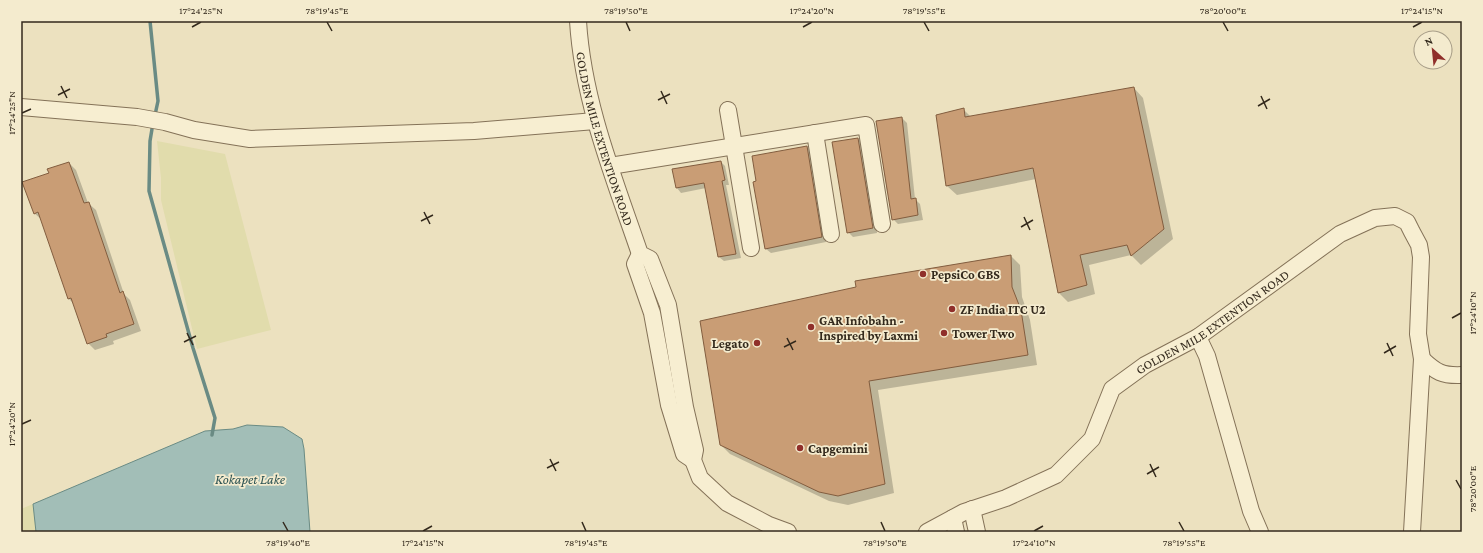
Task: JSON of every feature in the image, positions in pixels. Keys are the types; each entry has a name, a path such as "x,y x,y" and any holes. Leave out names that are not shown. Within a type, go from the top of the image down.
{"street":[{"name":"GOLDEN MILE EXTENTION ROAD","path":"578,21 579,44 595,121 640,254 650,259 668,305 685,407 695,450 693,460 700,478 727,503 769,525 788,532"},
{"path":"21,107 137,117 165,122 194,130 250,139 474,131 595,121"},
{"path":"728,110 751,248"},
{"path":"610,166 866,125 882,224"},
{"path":"815,133 831,234"},
{"name":"GOLDEN MILE EXTENTION ROAD","path":"927,532 955,525 972,509 1006,498 1056,475 1092,439 1112,389 1145,365 1198,337 1340,234 1376,218 1396,216 1407,222 1419,245 1421,257 1418,334 1422,359 1412,532"},
{"path":"1198,337 1207,356 1251,511 1260,532"},
{"path":"1422,359 1433,370 1447,376 1462,375"},
{"path":"972,509 977,532"}],"shaded area":[{"path":"157,141 225,154 271,330 197,349 161,200 161,178"},
{"path":"33,504 36,532 21,532 21,509"}],"water":[{"name":"Kokapet Lake","path":"247,425 283,427 302,439 310,532 36,532 33,504 205,431 233,429"}],"building":[{"path":"1134,87 1164,229 1131,256 1127,245 1080,255 1087,285 1058,293 1033,168 946,186 936,115 964,108 965,117"},
{"path":"902,117 911,199 916,198 918,215 892,220 876,121"},
{"path":"858,138 873,228 847,233 832,142"},
{"path":"807,146 822,237 765,249 753,182 756,181 752,156"},
{"path":"721,161 725,180 722,181 736,254 718,257 704,183 676,188 672,169"},
{"path":"69,162 84,203 89,202 120,293 123,291 134,324 106,334 107,337 87,344 71,298 68,299 38,212 34,214 22,182 49,173 47,169"},
{"path":"1011,255 1012,287 1021,310 1028,355 869,381 885,484 838,496 819,492 720,445 700,321 856,287 855,281"}],"waterway":[{"path":"150,21 158,101 155,115"},
{"path":"153,123 150,141 149,191 193,348 215,418 212,435"}],"place":[{"name":"PepsiCo GBS","path":"923,274"},
{"name":"ZF India ITC U2","path":"952,309"},
{"name":"GAR Infobahn - Inspired by Laxmi","path":"811,327"},
{"name":"Tower Two","path":"944,333"},
{"name":"Legato","path":"757,343"},
{"name":"Capgemini","path":"800,448"}]}
